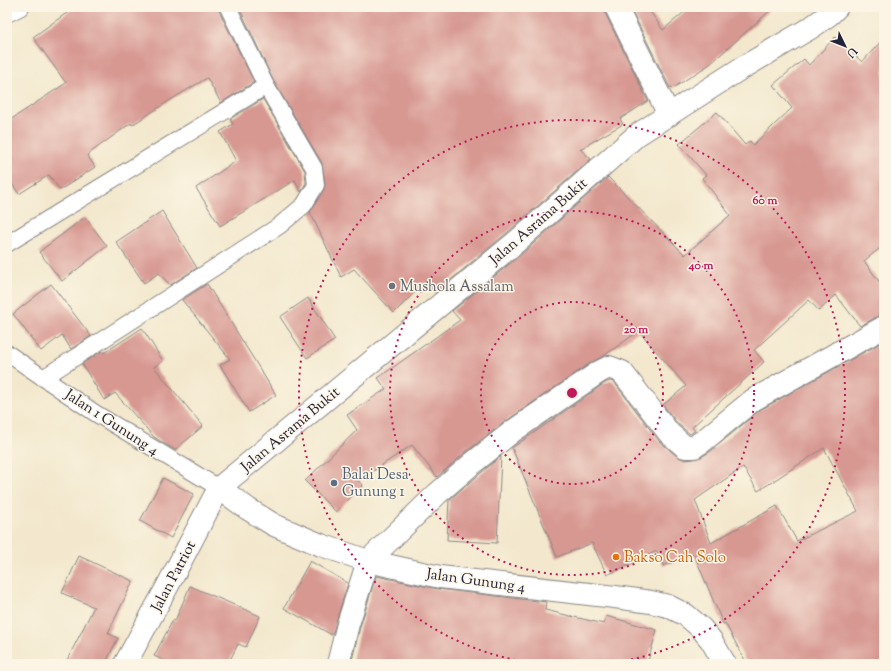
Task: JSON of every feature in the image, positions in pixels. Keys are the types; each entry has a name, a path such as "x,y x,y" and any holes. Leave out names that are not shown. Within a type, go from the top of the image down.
{"street":[{"path":"616,7 669,115"},
{"name":"Jalan Asrama Bukit","path":"219,488 516,242 637,135 737,71 812,27 837,7"},
{"path":"338,664 348,624 368,561 437,494 508,435 599,372 609,367 622,372 669,433 685,447 694,447 752,400 884,327"},
{"name":"Jalan Gunung 4","path":"219,488 248,510 274,525 321,545 368,561 440,577 615,597 668,606 686,615 701,628 711,640 725,664"},
{"name":"Jalan Patriot","path":"125,664 219,488"}],"lane":[{"path":"7,14 21,7"},
{"path":"43,378 279,226 304,205 316,184 314,168 266,86 228,7"},
{"path":"7,244 266,86"},
{"name":"Jalan 1 Gunung 4","path":"7,353 102,417 219,488"}],"building":[{"path":"75,7 219,7 219,11 254,82 221,103 207,78 132,125 131,123 87,155 95,167 60,190 49,175 19,194 7,177 7,122 66,83 33,37"},
{"path":"239,7 604,7 605,13 648,101 620,119 623,124 580,149 591,159 508,232 435,293 425,282 394,313 354,269 341,277 310,212 324,189 325,184 322,163 274,82"},
{"path":"630,7 647,7 663,30 690,7 774,7 710,64 673,88 670,88"},
{"path":"835,37 862,62 884,38 884,245 864,261 884,288 884,315 878,316 860,326 836,295 819,311 809,300 754,350 764,362 692,427 695,431 690,434 678,424 663,405 686,386 639,331 506,421 437,477 412,445 358,481 363,485 336,512 305,481 357,430 347,415 386,389 378,378 460,320 452,311 524,252 608,177 685,255 730,215 702,178 706,175 679,144 717,112 745,145 750,141 753,145 792,108 773,85 804,59 809,65"},
{"path":"263,99 305,171 306,183 301,192 295,180 220,226 196,188 236,161 220,132 233,124 230,119"},
{"path":"162,211 197,268 170,285 159,273 144,283 116,242"},
{"path":"85,217 107,246 62,281 39,252"},
{"path":"51,284 91,336 71,349 62,335 41,351 13,314"},
{"path":"207,284 276,395 249,412 220,365 230,359 182,300"},
{"path":"308,298 335,340 307,358 280,317"},
{"path":"142,328 163,361 154,367 203,426 175,450 154,437 115,393 104,400 82,364 102,351 104,353"},
{"path":"884,341 884,664 747,664 725,623 723,624 694,554 663,566 657,551 607,575 592,543 557,557 512,448 610,381 614,382 659,441 677,456 685,460 701,457 711,451 760,410","holes":["824,448 858,511 797,541 777,506 711,543 695,500 743,467 758,491"]},
{"path":"501,456 497,543 447,540 449,500"},
{"path":"163,478 194,494 171,538 140,521"},
{"path":"79,556 133,581 108,633 118,638 105,664 65,664 94,607 62,593"},
{"path":"310,561 348,583 332,635 284,608"},
{"path":"376,576 438,589 546,602 545,610 604,624 606,616 657,630 647,664 351,664 360,627"},
{"path":"190,586 260,616 246,647 238,644 228,664 171,664 154,656 173,620 175,621"}],"place":[{"name":"Mushola Assalam","path":"392,286"},
{"name":"Balai Desa Gunung 1","path":"334,483"},
{"name":"Bakso Cah Solo","path":"616,557"}]}
